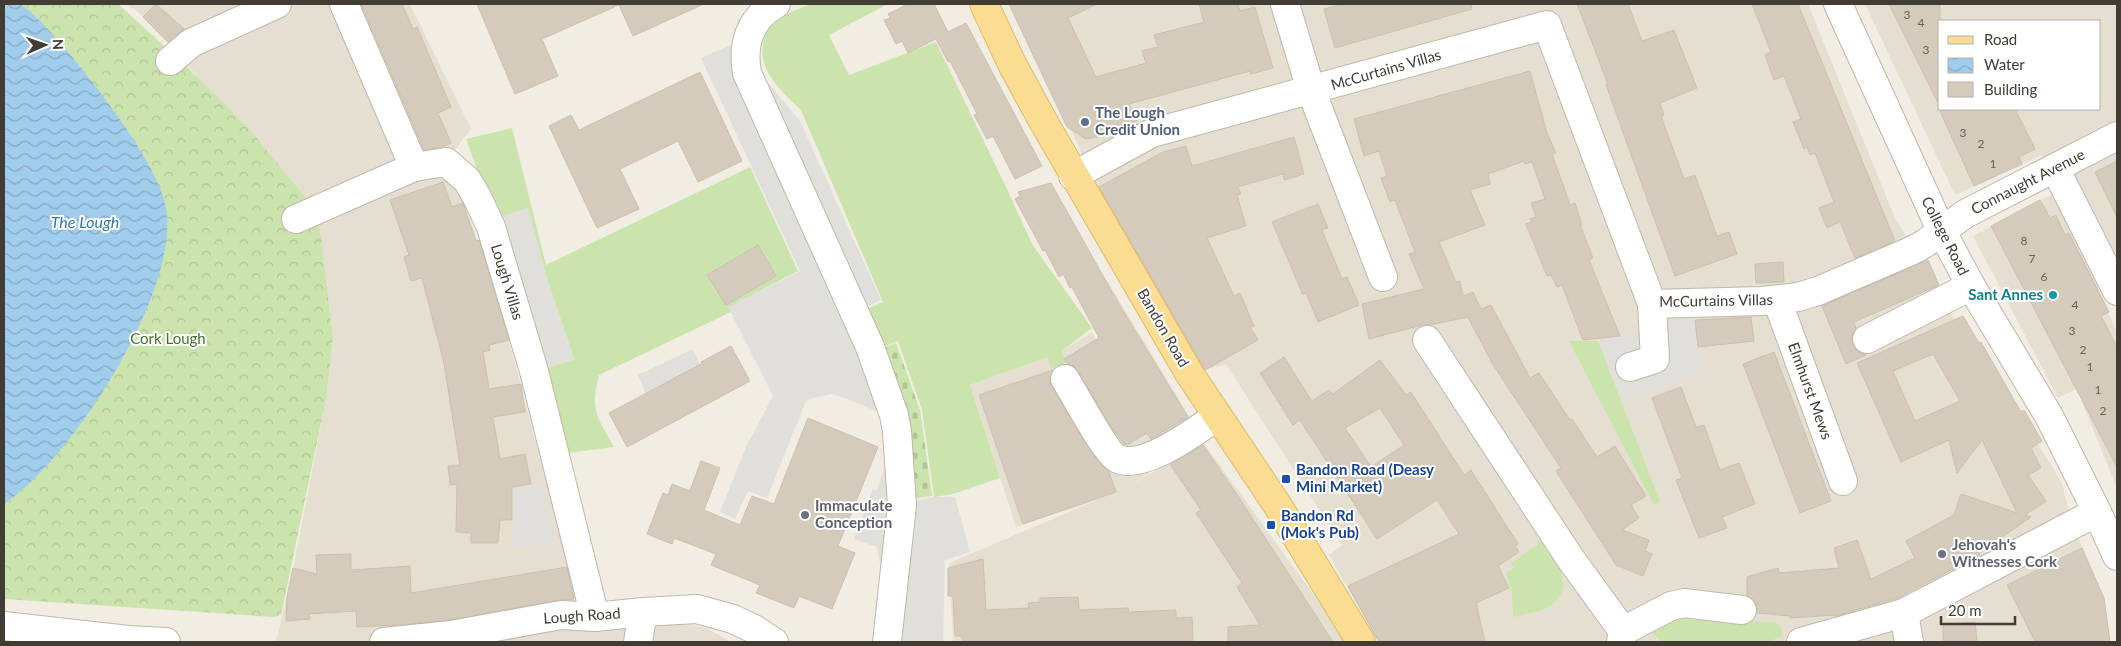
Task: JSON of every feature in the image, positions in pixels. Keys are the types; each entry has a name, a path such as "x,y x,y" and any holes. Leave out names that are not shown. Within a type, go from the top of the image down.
{"main road":[{"name":"Bandon Road","path":"984,4 1012,64 1073,176 1184,364 1278,506 1360,642"}],"street":[{"path":"170,61 191,43 277,4"},
{"path":"344,4 414,166"},
{"path":"776,4 768,8 750,31 744,56 747,73 870,347 894,416 897,432 902,505 887,642"},
{"name":"McCurtains Villas","path":"1285,4 1311,90 1383,277"},
{"name":"College Road","path":"1838,4 1941,230 1971,286 2048,416 2098,512 2117,555"},
{"name":"McCurtains Villas","path":"1073,176 1152,133 1311,90 1543,14 1652,304 1777,300 1798,297 1818,291 1918,248 1941,230"},
{"name":"Connaught Avenue","path":"1941,230 1965,214 2117,136"},
{"name":"Lough Villas","path":"296,219 414,166 446,162 466,180 477,197 491,227 534,371 595,617"},
{"path":"2055,168 2117,291"},
{"path":"1867,339 1971,286"},
{"name":"Elmhurst Mews","path":"1777,300 1792,346 1844,481"},
{"path":"1630,367 1655,359 1652,304"},
{"path":"1427,340 1622,636 1671,606 1684,603 1742,610"},
{"path":"1066,379 1107,449 1118,459 1129,461 1146,458 1176,443 1217,416"},
{"path":"1801,642 1904,613 2098,512"},
{"name":"Lough Road","path":"384,642 452,635 561,615 595,617 697,609 733,620 754,629 774,642"},
{"path":"638,642 642,612"},
{"path":"1904,613 1909,642"},
{"path":"4,626 128,641 166,642"}],"shaded area":[{"path":"126,4 410,4 471,129 453,152 454,175 472,225 493,295 501,311 542,466 584,600 708,629 731,642 276,642 294,565 326,399 333,338 318,214 243,122 206,87 176,51 138,12"},
{"path":"1020,4 1808,4 1895,218 1959,327 1972,334 2063,485 2065,497 2082,548 2105,609 2108,642 1378,642 1329,555 1342,545 1226,364 1202,371 1131,243 1099,192 1049,80"},
{"path":"1865,4 2117,4 2117,305 2062,200 2117,333 2117,368 2082,386 2117,371 2117,489 2077,389 2058,398 1973,236 2058,191 2042,155 1955,195"},
{"path":"735,43 800,121 881,300 866,307 900,399 916,501 934,497 955,497 970,552 945,560 943,642 894,642 877,547 854,539 873,489 877,490 892,446 881,413 831,394 806,401 767,498 748,491 735,519 720,512 746,447 773,396 728,307 800,271 701,58"},
{"path":"528,208 549,285 574,360 544,369 498,217"},
{"path":"1108,282 1201,436 1132,485 1203,442 1348,642 953,642 949,563 1100,499 1016,527 970,385 1048,357 1056,369 1066,363 1062,351 1092,332 1097,341"},
{"path":"1694,320 1696,347 1705,370 1623,402 1605,356 1603,340 1646,333 1659,323"},
{"path":"693,349 703,371 647,396 638,375"},
{"path":"542,484 556,536 550,537 551,545 513,547 514,489"}],"green space":[{"name":"Cork Lough","path":"4,4 118,4 182,62 246,125 318,213 333,338 326,399 281,615 273,617 4,599"},
{"path":"811,4 888,4 829,35 849,75 936,42 1032,244 1092,328 1062,351 1066,363 1051,369 1048,357 970,385 1000,478 953,494 934,497 922,410 898,341 883,347 869,308 883,302 801,110 779,88 764,63 763,43 765,33 770,25 783,16"},
{"path":"512,128 546,265 750,167 798,271 729,307 731,312 599,375 595,406 599,421 614,447 561,454 544,369 574,359 549,285 495,219 466,139"},
{"path":"1569,341 1598,341 1660,502 1654,505"},
{"path":"896,343 920,410 932,496 917,498 902,397 884,348"},
{"path":"1541,542 1560,569 1563,584 1561,594 1557,600 1544,609 1513,617 1512,591 1506,573 1514,568 1511,563"},
{"path":"1678,617 1692,620 1772,622 1780,626 1783,635 1769,642 1662,642 1652,633 1655,628"}],"water":[{"name":"The Lough","path":"4,4 19,4 33,14 61,44 105,98 142,152 160,188 165,204 167,238 158,279 141,323 117,368 90,412 60,450 31,482 4,504"}],"building":[{"path":"156,4 184,29 168,42 143,17"},
{"path":"361,4 402,4 413,29 417,27 451,107 438,113 451,143 442,147 424,150"},
{"path":"477,4 704,4 633,36 619,5 542,39 558,76 515,94"},
{"path":"908,4 934,4 948,32 966,23 1042,166 1015,179 993,136 987,139 974,115 977,114 950,61 948,62 936,39 908,53 902,41 896,44 884,20 890,18 888,14"},
{"path":"1009,4 1097,4 1068,18 1096,77 1146,63 1142,51 1158,47 1154,35 1204,22 1199,4 1238,4 1240,11 1255,7 1273,68 1251,74 1250,71 1129,104 1137,121 1103,136 1086,139 1067,127"},
{"path":"1344,4 1471,4 1472,9 1335,48 1324,9"},
{"path":"1577,4 1628,4 1642,41 1674,30 1697,88 1660,103 1664,115 1661,116 1684,179 1695,175 1717,236 1729,232 1737,254 1675,276 1606,85 1608,84"},
{"path":"1752,4 1798,4 1895,241 1855,258 1840,222 1827,228 1819,208 1834,202 1815,153 1810,155 1807,147 1804,149 1793,122 1801,119 1784,76 1774,80 1765,55 1771,52"},
{"path":"1889,4 1940,4 1940,20 1938,20 1938,103"},
{"path":"1530,71 1547,133 1556,153 1552,154 1570,205 1575,203 1582,225 1580,225 1593,258 1589,260 1620,336 1583,340 1562,285 1557,287 1551,275 1547,276 1526,224 1532,222 1530,219 1536,217 1531,203 1545,199 1532,162 1525,164 1524,161 1488,174 1490,184 1470,190 1485,225 1439,242 1456,282 1460,281 1463,296 1473,292 1481,309 1491,305 1530,378 1539,373 1597,457 1615,446 1646,496 1631,505 1639,518 1622,530 1649,540 1645,551 1652,554 1643,576 1616,565 1556,471 1561,468 1492,363 1468,317 1430,325 1426,324 1369,339 1362,304 1424,289 1409,254 1415,252 1395,200 1390,202 1381,178 1387,176 1379,151 1364,156 1354,119"},
{"path":"700,72 742,161 698,182 678,141 620,169 639,209 597,228 549,126 571,115 579,130"},
{"path":"1939,110 2016,110 2035,149 2019,157 2022,164 1974,186"},
{"path":"1294,137 1304,174 1284,180 1283,174 1238,187 1241,194 1237,195 1246,226 1207,238 1234,296 1240,293 1254,326 1250,327 1258,340 1205,370 1099,187 1163,152 1186,146 1192,166"},
{"path":"2117,161 2117,217 2095,172"},
{"path":"443,182 452,207 463,203 476,241 479,240 509,340 489,345 490,350 483,352 489,389 521,384 525,412 493,417 500,459 525,454 531,484 512,487 512,520 500,520 498,543 471,543 471,533 456,532 457,484 450,485 448,466 460,465 444,363 422,278 411,281 404,257 409,255 390,200"},
{"path":"1051,183 1120,306 1188,417 1151,439 1147,433 1127,445 1124,444 1111,427 1078,371 1064,359 1099,338 1072,287 1070,288 1063,274 1059,277 1015,199 1020,196 1018,192"},
{"path":"2040,200 2050,218 2056,215 2065,235 2069,233 2109,312 2101,316 2117,347 2117,467 1991,226"},
{"path":"1318,204 1328,228 1322,230 1342,279 1347,277 1359,305 1318,322 1306,293 1303,295 1272,222"},
{"path":"758,245 776,276 726,305 707,275"},
{"path":"1928,260 1939,285 1854,322 1856,328 1851,338 1853,346 1858,352 1866,355 1846,364 1822,306"},
{"path":"1783,262 1784,282 1756,283 1755,264"},
{"path":"1963,316 1979,343 1981,342 2021,412 2024,410 2042,441 2031,448 2041,468 2028,475 2046,501 2025,515 2031,517 1979,553 1980,555 1898,598 1839,615 1790,618 1790,616 1757,613 1756,603 1747,596 1747,577 1778,568 1779,573 1839,568 1834,548 1857,540 1871,579 1915,558 1906,541 1954,515 1961,494 2017,513 1982,440 1957,473 1949,440 1901,462 1857,363","holes":["1933,354 1960,401 1915,421 1893,371"]},
{"path":"1751,317 1754,341 1698,347 1695,320"},
{"path":"731,346 750,381 627,447 609,413"},
{"path":"1774,352 1831,501 1800,513 1743,364"},
{"path":"1284,357 1312,401 1329,390 1333,394 1380,360 1406,395 1411,392 1464,475 1471,470 1518,544 1515,546 1519,552 1498,566 1509,588 1476,603 1485,642 1379,642 1348,586 1459,534 1437,500 1377,539 1300,420 1293,425 1260,373","holes":["1380,408 1404,445 1371,467 1345,428"]},
{"path":"1053,370 1049,379 1052,387 1093,455 1109,472 1116,492 1023,524 979,395"},
{"path":"1681,387 1696,427 1704,425 1720,470 1739,463 1755,504 1722,517 1727,528 1699,538 1676,480 1682,478 1652,398"},
{"name":"Immaculate Conception","path":"808,418 878,447 838,546 855,553 832,609 799,596 794,608 756,593 760,585 711,565 716,554 674,538 672,544 647,534 663,493 668,495 672,484 690,491 701,461 720,468 704,510 740,525 752,496 774,504"},
{"path":"1203,445 1333,642 1228,642 1228,627 1260,625 1237,587 1242,583 1196,513 1201,510 1170,464"},
{"path":"2082,548 2104,598 2110,642 2035,642 2007,585"},
{"path":"351,554 351,570 410,566 411,593 567,567 574,599 558,600 449,620 399,625 357,627 356,611 309,614 310,619 286,621 287,597 293,568 317,574 316,555"},
{"path":"983,559 986,610 1029,608 1028,603 1040,602 1040,598 1078,597 1079,610 1128,608 1129,612 1176,610 1176,618 1192,617 1193,642 963,642 962,636 955,636 953,596 948,596 948,568"},
{"path":"1975,622 1977,642 1943,642 1943,624"}],"place":[{"name":"The Lough Credit Union","path":"1085,122"},
{"name":"Sant Annes","path":"2053,295"},
{"name":"Bandon Road (Deasy Mini Market)","path":"1286,479"},
{"name":"Immaculate Conception","path":"805,515"},
{"name":"Bandon Rd (Mok's Pub)","path":"1271,525"},
{"name":"Jehovah's Witnesses Cork","path":"1942,554"}]}
